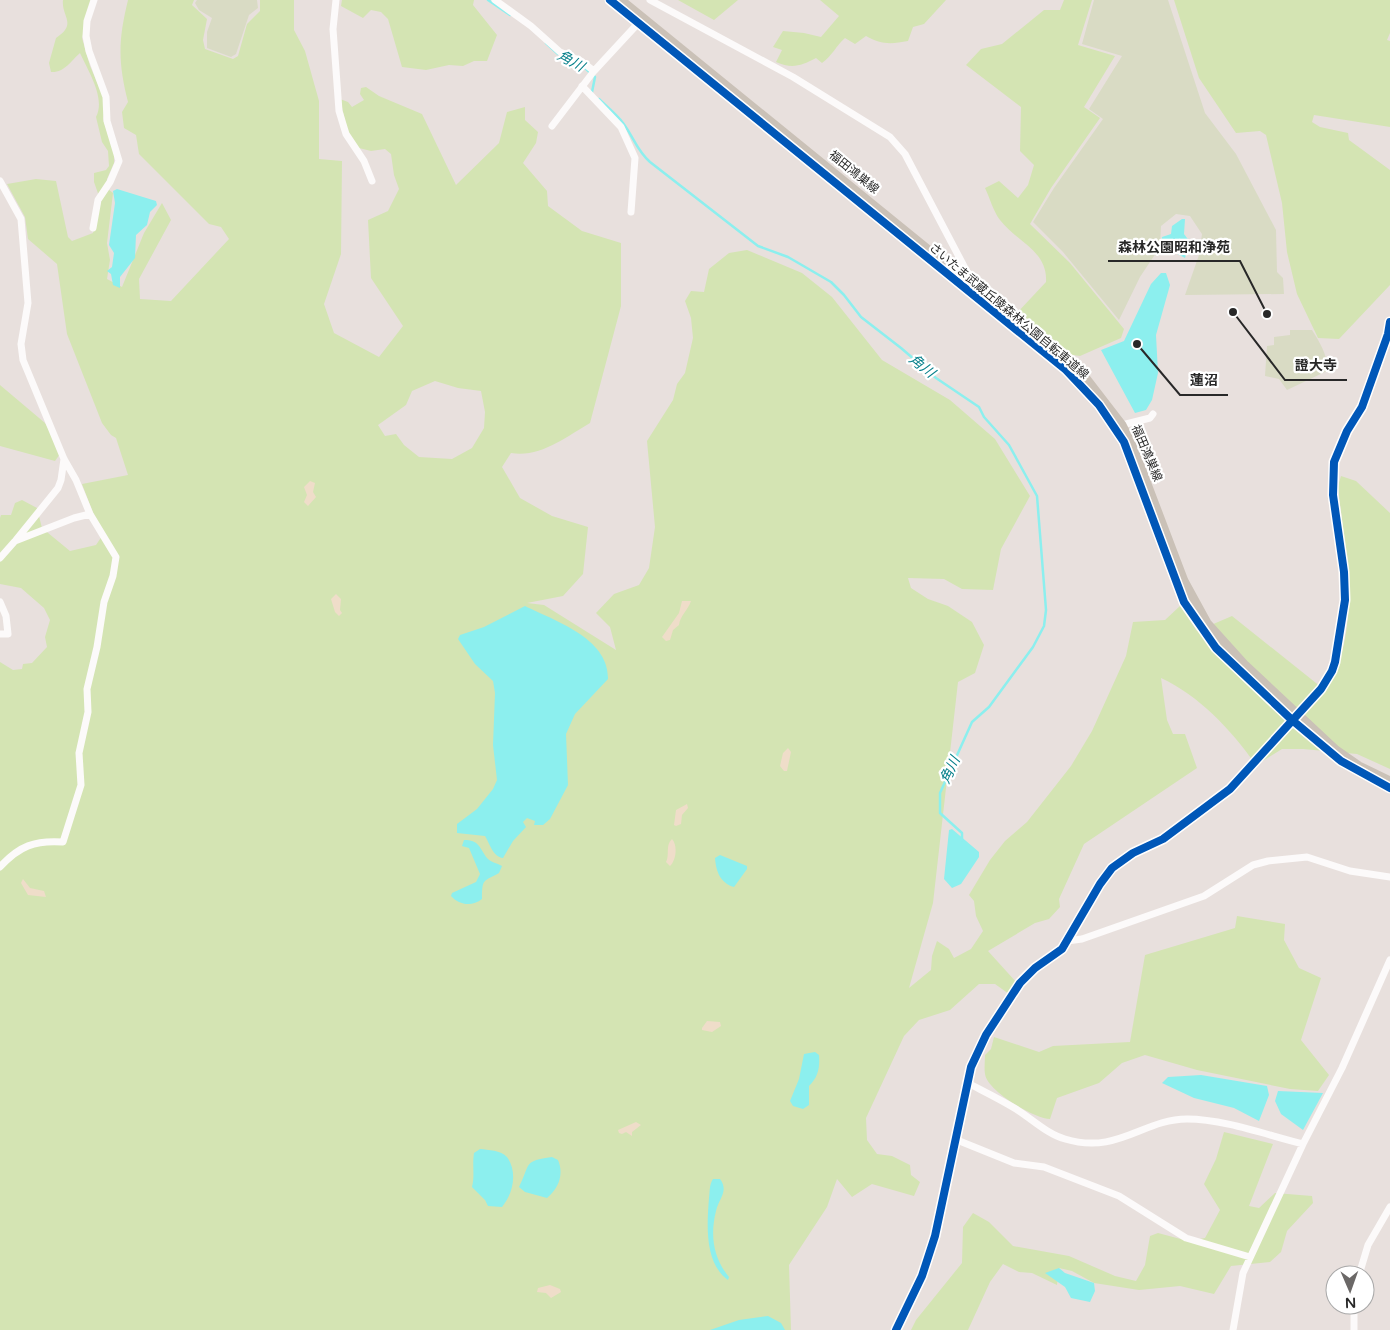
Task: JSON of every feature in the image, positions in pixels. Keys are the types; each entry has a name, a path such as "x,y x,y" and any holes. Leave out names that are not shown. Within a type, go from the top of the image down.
{"main road":[{"name":"福田鴻巣線","path":"621,0 1085,377 1122,425 1133,447 1184,582 1207,623 1244,664 1336,750 1360,766 1390,781"}],"street":[{"path":"93,228 98,200 110,182 119,161 107,121 106,97 89,51 87,21 94,0"},
{"path":"336,0 333,29 339,111 346,134 364,161 372,181"},
{"path":"495,0 531,26 560,52 581,61 594,72"},
{"path":"650,0 793,77 890,138 905,154 966,272 969,282"},
{"path":"552,126 582,86 644,18"},
{"path":"582,86 621,127 635,158 631,212"},
{"path":"0,181 21,219 28,303 21,344 23,360 64,459 76,480 96,526 110,543 116,557 116,566 104,602 95,657 87,689 88,712 80,747 81,784 79,796 63,842 46,841 28,844 12,854 0,867"},
{"path":"896,1330 922,1276 935,1236 957,1140 966,1082 978,1049 1020,983 1035,968 1056,954 1067,941 1100,884 1112,868 1133,853 1163,839 1230,789 1327,682 1335,662 1345,600 1344,572 1333,495 1334,462 1347,431 1362,407 1388,334 1390,322"},
{"path":"1122,425 1150,418 1153,414"},
{"path":"0,558 58,488 64,459"},
{"path":"15,541 74,518 90,514"},
{"path":"0,602 8,625 8,634 0,634"},
{"path":"1067,941 1082,939 1204,896 1252,865 1268,861 1307,857 1350,871 1390,877"},
{"path":"1234,1330 1239,1285 1250,1257 1302,1144 1342,1068 1390,960"},
{"path":"966,1082 1015,1109 1052,1134 1078,1142 1108,1142 1186,1119 1222,1124 1302,1144"},
{"path":"957,1140 1014,1163 1044,1167 1119,1196 1186,1238 1250,1257"},
{"path":"1362,1265 1368,1245 1390,1207"},
{"path":"1354,1315 1354,1330"}],"green space":[{"path":"63,0 95,0 82,38 90,66 104,98 105,110 103,119 114,153 114,163 107,179 108,189 113,193 107,243 110,260 107,279 122,287 144,233 162,203 171,220 139,279 140,299 171,301 229,239 221,227 209,224 139,154 136,135 124,128 122,112 128,102 122,75 120,51 122,28 128,0 194,0 192,5 207,19 203,40 205,49 233,59 238,56 247,24 260,11 260,0 294,0 294,30 305,51 319,101 319,159 342,161 341,254 324,304 334,333 379,357 403,326 371,278 368,220 388,211 399,189 394,175 391,154 385,149 371,151 359,148 348,133 340,99 348,102 352,107 364,100 360,94 361,88 366,87 379,96 422,114 456,185 499,143 507,112 525,107 525,120 538,132 536,143 523,163 547,191 548,206 582,231 621,243 621,306 590,423 562,440 542,449 522,454 511,453 502,467 520,498 552,516 588,527 583,574 563,596 527,603 544,605 616,650 610,627 596,613 614,594 639,585 649,568 655,527 647,441 673,400 677,384 685,373 693,338 691,318 685,301 691,291 704,292 709,269 729,253 747,250 802,273 832,297 882,360 950,400 995,439 1030,496 1001,549 993,590 962,589 944,579 908,578 911,588 928,599 948,606 972,622 984,645 975,673 958,682 933,903 909,988 931,970 932,956 937,941 949,949 954,958 971,949 983,931 976,916 974,901 969,895 990,860 1005,841 1027,822 1071,766 1092,731 1126,656 1133,622 1165,620 1180,606 1197,631 1232,616 1326,691 1337,666 1348,616 1347,564 1338,486 1341,476 1356,481 1390,513 1390,769 1357,754 1303,749 1282,749 1256,765 1226,727 1202,704 1161,678 1167,720 1173,734 1185,734 1197,768 1084,844 1059,899 1060,907 1049,919 1035,923 988,951 1017,983 1009,994 995,984 979,984 950,1010 919,1020 904,1036 866,1118 867,1140 877,1154 892,1156 910,1165 911,1175 920,1182 914,1196 872,1184 852,1197 837,1179 827,1207 789,1265 791,1330 0,1330 0,662 13,670 22,669 23,664 32,663 47,647 45,637 50,620 44,608 21,588 0,584 0,518 1,515 11,515 15,503 22,500 37,508 42,528 70,551 96,545 102,536 82,484 128,475 116,438 111,435 102,423 67,334 57,264 28,239 25,217 7,184 36,179 56,181 68,237 72,241 93,233 100,199 94,182 94,173 106,170 109,166 108,151 102,142 96,117 99,110 99,102 95,85 80,53 64,69 51,72 49,63 56,38 63,33 67,24","holes":["435,381 458,388 481,391 485,412 484,428 472,448 452,459 419,457 404,445 396,434 385,436 378,425 406,405 412,391"]},
{"path":"197,0 257,0 258,8 249,15 236,54 231,57 207,48 207,32 212,18 199,10 195,3"},
{"path":"342,0 474,0 473,5 497,35 487,61 474,61 463,66 449,65 426,70 402,67 388,19 381,12 371,10 363,18 341,6"},
{"path":"678,0 738,0 714,20"},
{"path":"820,0 946,0 924,24 913,27 908,41 887,43 866,36 855,44 845,38 822,63 816,58 796,66 776,62 782,50 773,47 783,31 821,37 839,16"},
{"path":"1064,0 1092,0 1078,45 1115,56 1084,107 1100,118 1051,188 1030,224 1070,263 1124,329 1121,338 1080,356 1066,354 1016,314 1046,282 1045,271 1037,255 1000,220 993,209 985,188 999,181 1018,198 1028,185 1034,165 1020,151 1021,107 966,65 981,49 1002,44 1044,10 1060,10"},
{"path":"1094,0 1168,0 1205,113 1236,154 1276,230 1277,272 1283,278 1284,294 1185,295 1199,255 1202,234 1190,216 1176,214 1161,226 1160,247 1140,277 1119,320 1063,252 1033,222 1054,188 1103,119 1089,109 1122,56 1082,44"},
{"path":"1174,0 1390,0 1390,33 1387,40 1390,41 1390,127 1314,115 1312,122 1320,127 1348,133 1349,140 1390,170 1390,285 1339,339 1318,338 1297,294 1287,252 1282,203 1266,135 1260,131 1236,133 1199,78"},
{"path":"1290,330 1312,330 1325,354 1327,371 1287,390 1279,379 1265,376 1267,346 1274,345 1274,337 1290,335"},
{"path":"0,385 45,423 60,454 55,461 0,446"},
{"path":"1237,916 1285,924 1284,940 1299,968 1321,978 1301,1040 1329,1075 1318,1091 1290,1089 1197,1070 1145,1055 1122,1063 1099,1083 1057,1098 1050,1119 1043,1118 1013,1103 1002,1096 988,1081 985,1074 985,1055 991,1049 994,1037 1039,1052 1053,1046 1130,1042 1145,955 1235,928"},
{"path":"1224,1132 1273,1144 1249,1206 1259,1208 1275,1193 1312,1196 1313,1203 1287,1231 1281,1252 1270,1262 1231,1266 1214,1294 1180,1286 1139,1290 1094,1283 1072,1271 1059,1268 1057,1285 1032,1273 1019,1272 1003,1264 990,1282 968,1330 911,1330 916,1320 962,1263 963,1227 973,1213 989,1222 1013,1246 1069,1256 1115,1276 1136,1281 1145,1265 1150,1236 1158,1233 1188,1241 1205,1238 1220,1210 1204,1184 1216,1159"}],"sand":[{"path":"310,481 315,483 313,492 316,497 308,506 304,502 307,495 304,487"},
{"path":"336,594 341,599 340,610 342,613 339,616 335,612 331,599"},
{"path":"682,601 691,601 679,625 673,630 670,640 666,641 662,637 679,613"},
{"path":"788,748 791,752 787,771 784,771 780,766 783,753"},
{"path":"687,804 688,808 682,815 681,824 674,825 676,810"},
{"path":"672,839 676,853 674,861 670,866 666,862 669,844"},
{"path":"23,879 30,888 44,891 46,897 28,895 21,883"},
{"path":"707,1021 720,1022 721,1026 712,1032 702,1030"},
{"path":"636,1122 641,1125 632,1132 632,1136 626,1132 619,1133 618,1130"},
{"path":"550,1285 560,1289 561,1292 551,1298 546,1293 537,1292 538,1288"}],"water":[{"path":"117,189 156,201 157,205 150,212 147,225 136,235 135,258 120,277 120,288 113,285 111,274 107,271 112,267 114,253 109,245 115,203 113,191"},
{"path":"1185,219 1184,234 1190,242 1185,258 1161,245 1162,237 1171,234 1172,226"},
{"path":"1161,273 1166,273 1170,285 1156,335 1158,373 1152,400 1146,410 1135,413 1101,350 1124,341 1151,284"},
{"path":"525,606 565,625 590,642 600,652 606,665 608,679 575,714 566,734 568,785 550,819 543,825 534,825 535,821 527,818 523,822 526,827 513,841 503,858 494,853 485,836 457,833 457,824 477,809 493,789 497,780 493,745 495,693 493,681 475,664 458,639 460,635 484,627"},
{"path":"952,829 979,852 979,857 961,884 952,888 944,879 949,830"},
{"path":"464,840 476,843 488,859 502,866 499,873 483,883 482,899 470,904 462,903 451,896 452,893 476,882 480,874 469,848 462,846"},
{"path":"720,855 747,866 747,869 734,887 725,883 718,872 715,858"},
{"path":"815,1052 819,1055 819,1064 818,1072 809,1086 809,1105 803,1109 793,1106 790,1101 799,1079 804,1054"},
{"path":"1201,1075 1267,1086 1269,1095 1259,1121 1234,1108 1194,1098 1162,1083 1168,1077"},
{"path":"1278,1091 1323,1093 1303,1130 1281,1114 1275,1101"},
{"path":"480,1149 501,1153 507,1157 510,1163 513,1183 509,1196 502,1207 488,1206 485,1200 472,1187 474,1153"},
{"path":"552,1157 558,1160 560,1176 555,1190 547,1198 525,1192 519,1187 529,1164 536,1160"},
{"path":"713,1179 720,1179 724,1187 723,1195 717,1206 713,1237 716,1254 729,1277 728,1280 720,1273 715,1264 709,1242 708,1208 710,1186"},
{"path":"1059,1268 1065,1273 1094,1283 1095,1291 1090,1302 1071,1298 1065,1287 1045,1273"},
{"path":"768,1316 781,1323 785,1330 710,1330 739,1320"}],"waterway":[{"name":"角川","path":"488,0 510,15"},
{"name":"角川","path":"546,43 558,54"},
{"name":"角川","path":"585,68 595,77 592,92"},
{"name":"角川","path":"599,99 623,123 650,162 758,246 788,257 831,282 861,317 936,378 979,407 984,417 1009,445 1037,496 1046,610 1044,626 1033,647 989,707 972,722 940,793 940,813 962,833 962,840"}],"cycle path":[{"name":"さいたま武蔵丘陵森林公園自転車道線","path":"610,0 1066,370 1099,405 1124,442 1184,602 1216,648 1292,720 1341,761 1390,788"},
{"path":"896,1330 922,1276 935,1236 971,1067 986,1035 1020,983 1035,968 1062,949 1100,884 1112,868 1133,853 1163,839 1230,789 1321,689 1332,671 1345,600 1344,572 1333,495 1334,462 1347,431 1362,407 1388,334 1390,322"}],"place":[{"name":"證大寺","path":"1233,312"},
{"name":"森林公園昭和浄苑","path":"1267,314"},
{"name":"蓮沼","path":"1137,344"}]}
